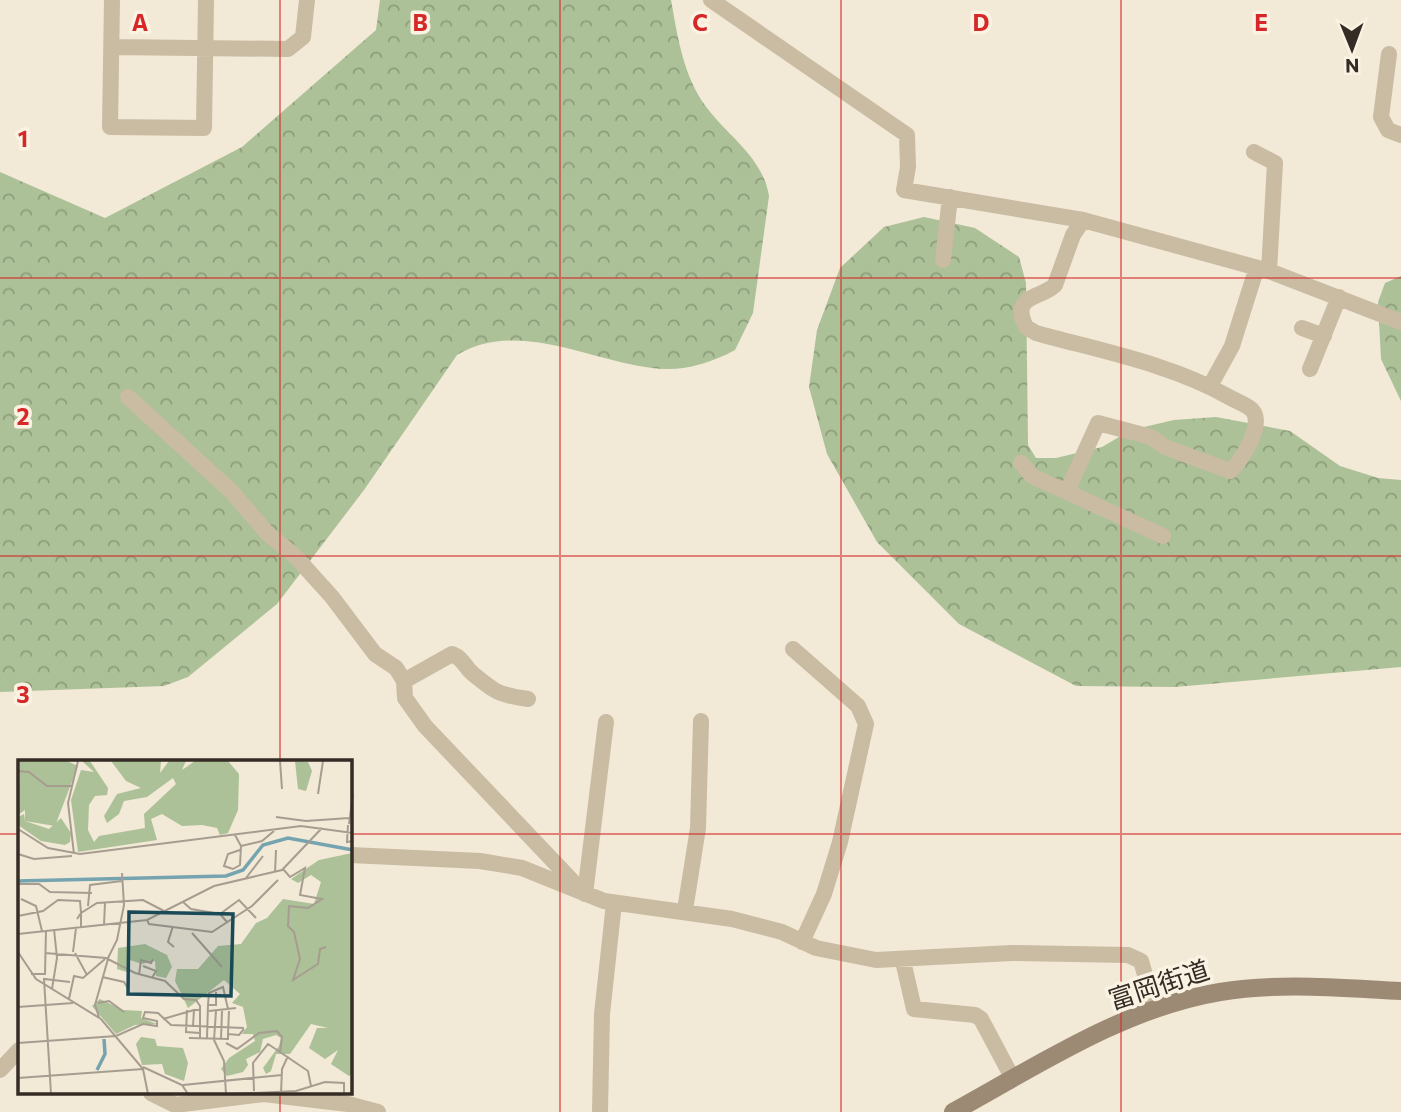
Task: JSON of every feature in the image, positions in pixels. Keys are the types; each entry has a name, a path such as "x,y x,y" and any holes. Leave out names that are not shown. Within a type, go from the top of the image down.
{"street":[{"path":"112,0 110,127 191,128 204,128 206,0"},
{"path":"112,47 288,49 296,46 303,37 307,0"},
{"path":"711,0 907,135 908,167 904,190 1083,220 1263,270 1401,322"},
{"path":"1390,54 1381,117 1388,130 1401,135"},
{"path":"1210,386 1233,346 1263,270 1275,163 1254,152"},
{"path":"943,260 950,197"},
{"path":"1068,489 1098,423 1151,437 1165,447 1230,471 1237,465 1255,428 1256,417 1252,410 1210,386 1168,370 1037,333 1026,327 1022,311 1024,303 1031,296 1055,285 1073,235 1083,220"},
{"path":"1310,369 1339,297"},
{"path":"1301,328 1324,336"},
{"path":"128,397 231,491 268,534 295,556 332,597 375,654 396,668 404,681 405,698 425,726 585,894"},
{"path":"1021,463 1032,476 1068,489 1083,500 1163,536"},
{"path":"793,649 858,706 866,724 840,842 824,894 802,942"},
{"path":"404,681 452,654 463,659 470,671 496,694 528,699"},
{"path":"685,910 698,828 701,720"},
{"path":"585,894 606,722"},
{"path":"352,855 501,864 522,868 614,903 685,910 757,924 802,942 876,960 903,961 941,955 1128,955 1140,961 1155,1009"},
{"path":"600,1112 602,1014 614,903"},
{"path":"903,961 914,1009 975,1015 981,1019 1013,1079"},
{"name":"富岡街道","path":"953,1112 1103,1031 1155,1009 1222,992 1276,987 1401,991"},
{"path":"0,1070 18,1051"},
{"path":"152,1094 173,1109 264,1094 348,1104 379,1112"}],"green space":[{"path":"380,0 671,0 683,56 692,83 707,108 753,159 766,182 769,196 753,313 735,350 705,363 674,369 628,364 529,341 480,345 457,355 364,490 277,604 188,677 164,686 0,692 0,172 105,218 242,147 376,30"},
{"path":"924,217 975,228 1019,257 1026,283 1028,445 1036,458 1056,458 1102,447 1131,430 1174,420 1216,417 1290,431 1340,466 1378,478 1401,480 1401,667 1175,687 1076,686 959,624 877,542 827,454 809,387 817,330 840,268 884,227"},
{"path":"1401,276 1401,401 1381,359 1378,302 1385,283"}]}
